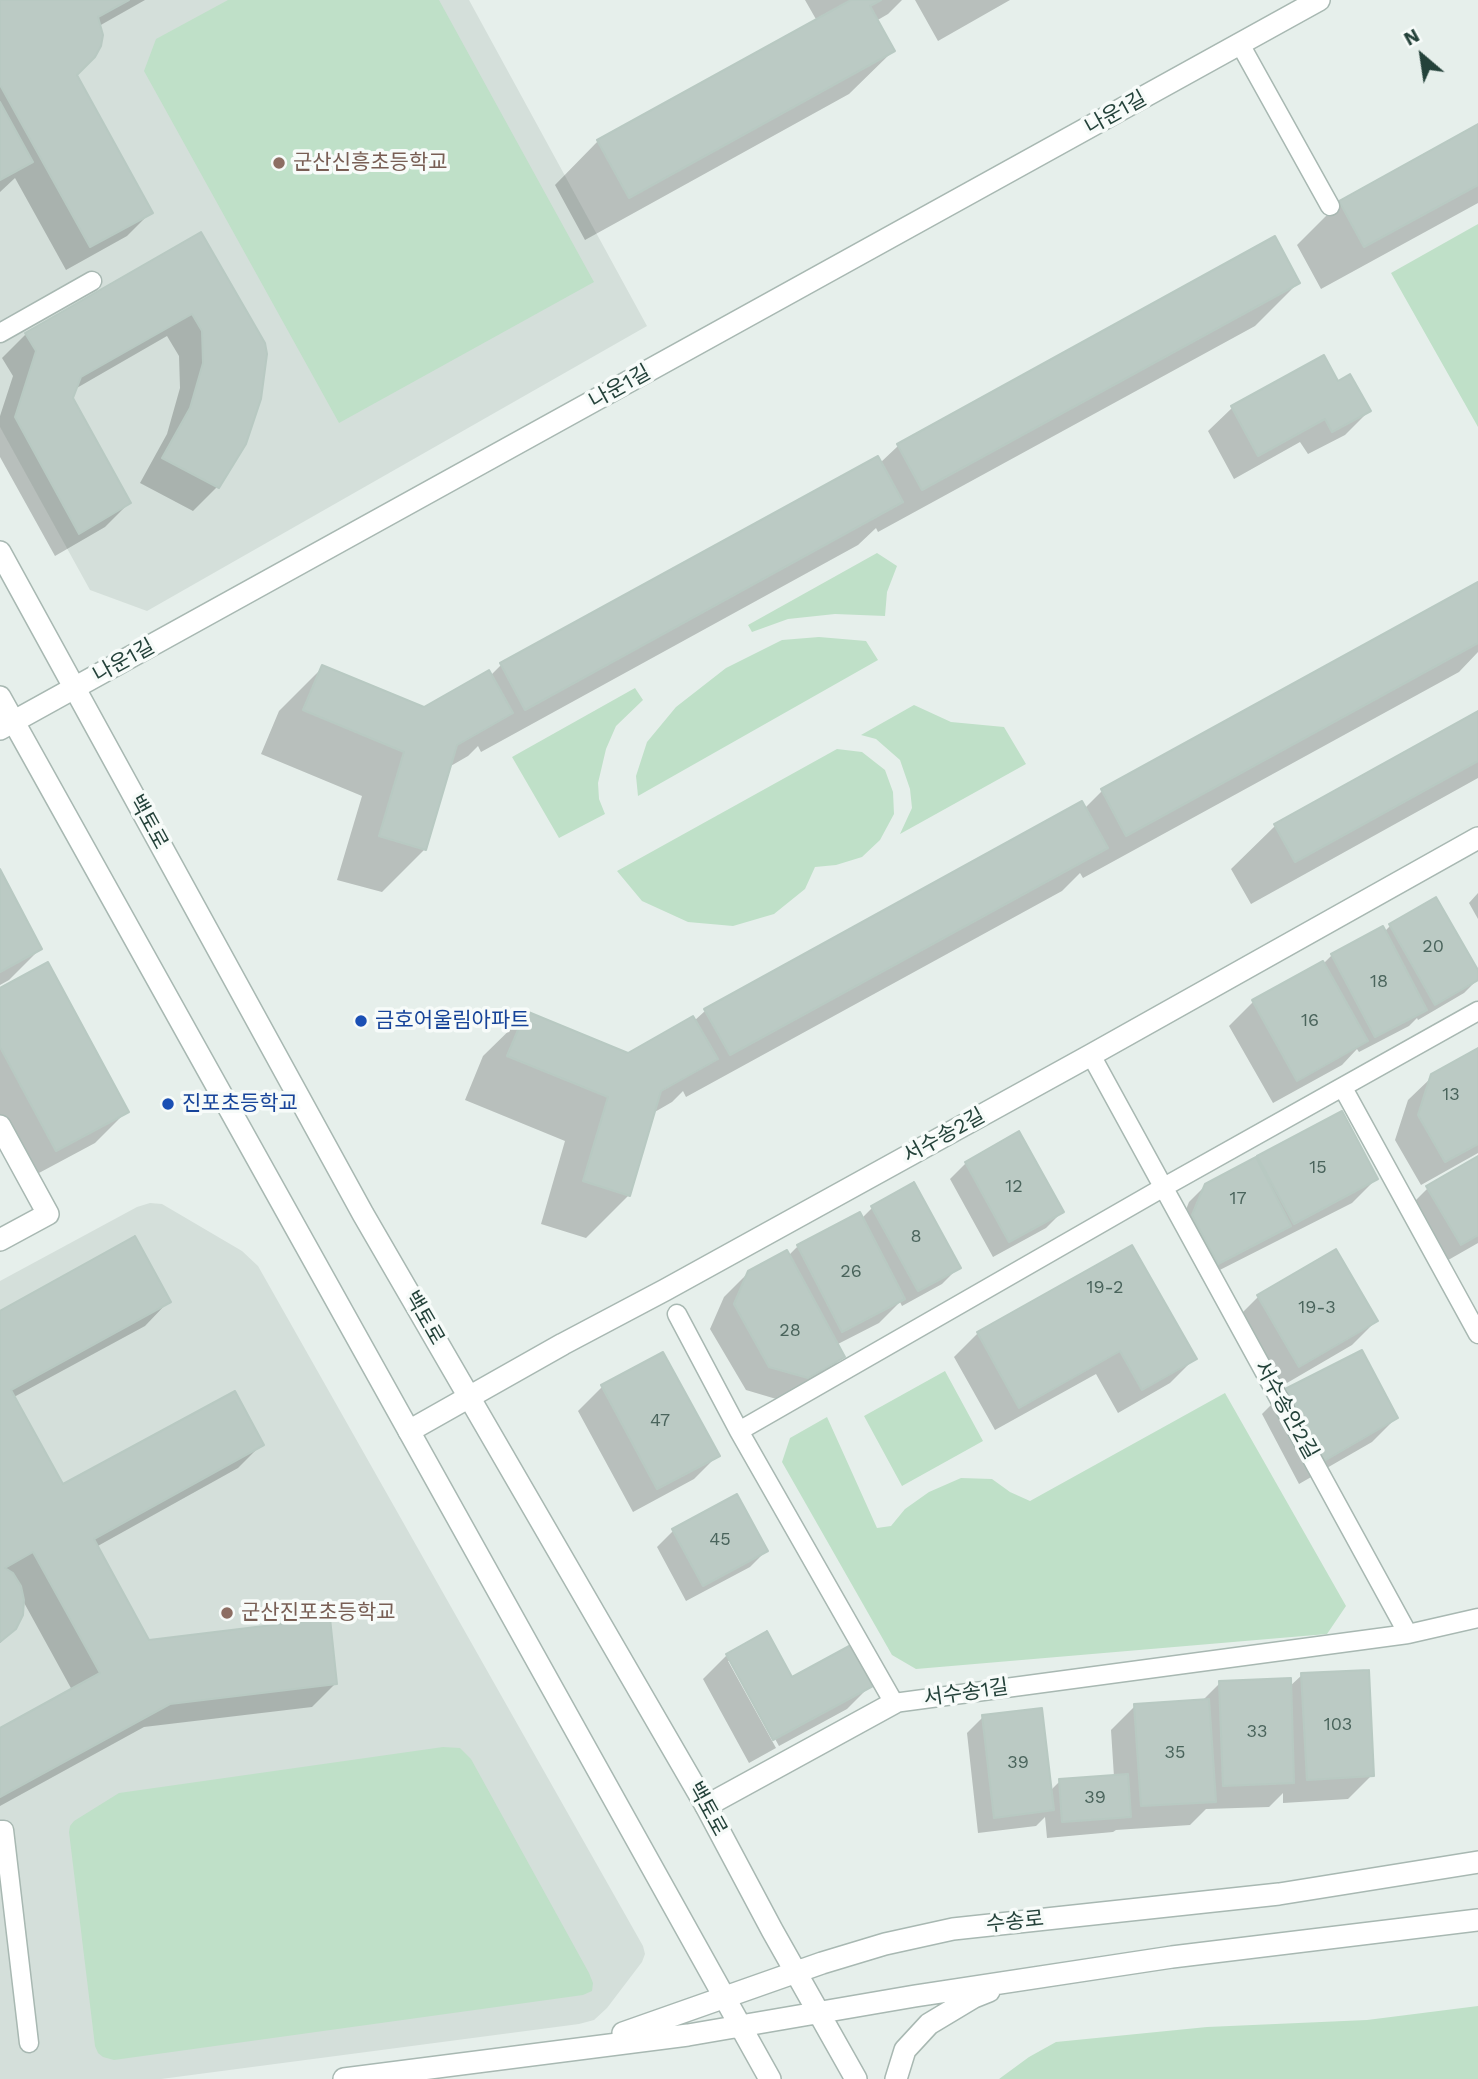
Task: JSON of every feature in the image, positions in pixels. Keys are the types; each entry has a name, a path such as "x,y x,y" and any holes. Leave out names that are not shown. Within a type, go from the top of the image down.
{"street":[{"name":"나운1길","path":"7,725 1318,0"},
{"name":"백토로","path":"0,552 363,1214 706,1806 856,2079"},
{"path":"0,697 7,725 409,1431 769,2079"},
{"name":"서수송2길","path":"409,1431 1478,838"},
{"path":"0,1126 48,1214 0,1240"},
{"path":"706,1806 894,1703"},
{"name":"수송로","path":"567,2050 657,2023 885,1944 953,1929 1279,1894 1478,1862"},
{"name":"수송로","path":"344,2079 740,2026 1172,1957 1478,1920"},
{"path":"896,2079 905,2050 929,2024 984,1993 1044,1976"}],"lane":[{"path":"1240,44 1330,206"},
{"path":"0,333 92,281"},
{"path":"739,1431 1164,1187 1478,1011"},
{"name":"서수송안2길","path":"1091,1055 1408,1634"},
{"path":"1343,1088 1478,1334"},
{"name":"서수송1길","path":"677,1314 739,1431 894,1703 1408,1634 1478,1618"},
{"path":"0,1830 4,1830 29,2043"}],"shaded area":[{"name":"군산신흥초등학교","path":"0,0 469,0 647,326 147,611 90,590 0,427"},
{"name":"군산진포초등학교","path":"150,1203 162,1204 242,1251 258,1266 643,1946 645,1954 642,1962 607,2008 594,2020 161,2079 0,2079 0,1281 137,1207"}],"green space":[{"path":"228,0 439,0 594,282 339,423 144,71 156,39"},
{"path":"1478,224 1478,427 1391,273"},
{"path":"877,553 897,566 887,592 885,616 835,614 788,619 752,632 748,625"},
{"path":"819,637 866,641 878,660 638,796 636,776 647,742 676,707 726,668 782,640"},
{"path":"635,688 643,700 616,726 606,749 598,783 599,799 605,814 559,838 512,757"},
{"path":"914,705 951,722 1004,727 1026,764 900,834 912,808 910,789 900,760 876,739 861,735"},
{"path":"837,749 862,752 885,770 893,792 894,814 880,840 862,857 836,865 815,867 805,889 774,914 733,926 688,922 642,901 617,871"},
{"path":"945,1371 983,1441 902,1486 864,1416"},
{"path":"1225,1393 1346,1606 1327,1634 916,1669 892,1655 782,1462 790,1438 827,1417 877,1528 891,1526 905,1509 929,1492 961,1478 992,1479 1010,1492 1030,1501"},
{"path":"443,1747 460,1748 471,1759 589,1973 593,1983 592,1991 583,1995 114,2060 98,2053 69,1832 74,1821 119,1793"},
{"path":"1478,2006 1478,2079 999,2079 1029,2057 1056,2042 1207,2027 1367,2020"}],"building":[{"path":"0,0 129,0 98,17 103,35 101,46 95,57 77,75 153,213 90,247 0,85"},
{"path":"851,0 881,0 870,6 895,51 629,198 597,140"},
{"path":"0,102 33,162 0,180"},
{"path":"1478,124 1478,185 1364,247 1339,201"},
{"path":"201,232 265,343 267,354 261,399 246,444 219,488 162,458 190,408 203,363 202,331 192,314 81,377 73,398 131,503 79,534 15,417 36,351 25,333"},
{"path":"1275,236 1300,283 922,490 897,444"},
{"path":"1324,355 1338,381 1350,374 1371,411 1332,432 1325,419 1258,456 1231,406"},
{"path":"878,456 903,502 525,710 500,663"},
{"path":"1478,582 1478,643 1126,836 1101,789"},
{"path":"322,665 424,707 489,670 513,713 457,745 426,850 379,836 404,752 303,710"},
{"path":"1478,711 1478,761 1295,862 1274,824"},
{"path":"1082,801 1108,848 730,1055 704,1009"},
{"path":"0,869 42,949 0,972"},
{"path":"1436,897 1478,970 1478,980 1435,1005 1389,924"},
{"path":"1383,926 1427,1010 1375,1037 1331,954"},
{"path":"1323,961 1368,1041 1297,1081 1252,1000"},
{"path":"48,962 129,1112 56,1151 0,1047 0,988"},
{"path":"526,1011 628,1053 693,1016 718,1059 661,1091 630,1196 583,1181 608,1097 507,1056"},
{"path":"1478,1048 1478,1144 1445,1162 1418,1115 1431,1074"},
{"path":"1342,1111 1378,1179 1294,1224 1257,1156"},
{"path":"1019,1131 1064,1212 1009,1242 965,1162"},
{"path":"1478,1156 1478,1235 1461,1245 1426,1186"},
{"path":"1256,1157 1291,1226 1218,1264 1192,1215 1205,1184"},
{"path":"914,1182 961,1268 918,1291 871,1206"},
{"path":"860,1212 905,1299 842,1332 797,1245"},
{"path":"135,1236 171,1302 11,1390 63,1484 235,1391 264,1445 94,1539 149,1640 330,1618 337,1684 170,1704 0,1797 0,1728 100,1673 33,1552 5,1568 13,1573 21,1586 23,1615 16,1629 0,1642 0,1311"},
{"path":"1132,1245 1197,1359 1142,1390 1120,1351 1019,1408 977,1332"},
{"path":"1336,1249 1378,1321 1299,1367 1257,1295"},
{"path":"787,1250 845,1357 808,1378 769,1367 734,1304 748,1271"},
{"path":"1362,1350 1398,1418 1324,1461 1285,1389"},
{"path":"663,1352 720,1456 657,1489 601,1385"},
{"path":"737,1494 768,1551 703,1586 672,1529"},
{"path":"767,1631 792,1677 851,1645 873,1686 773,1740 726,1654"},
{"path":"1369,1670 1374,1776 1307,1780 1301,1673"},
{"path":"1291,1678 1294,1783 1223,1786 1219,1681"},
{"path":"1209,1699 1216,1802 1141,1806 1134,1704"},
{"path":"1042,1708 1054,1810 994,1818 982,1715"},
{"path":"1128,1774 1131,1817 1062,1822 1059,1779"}],"place":[{"name":"군산신흥초등학교","path":"279,163"},
{"name":"금호어울림아파트","path":"361,1021"},
{"name":"진포초등학교","path":"168,1104"},
{"name":"군산진포초등학교","path":"227,1613"}]}
